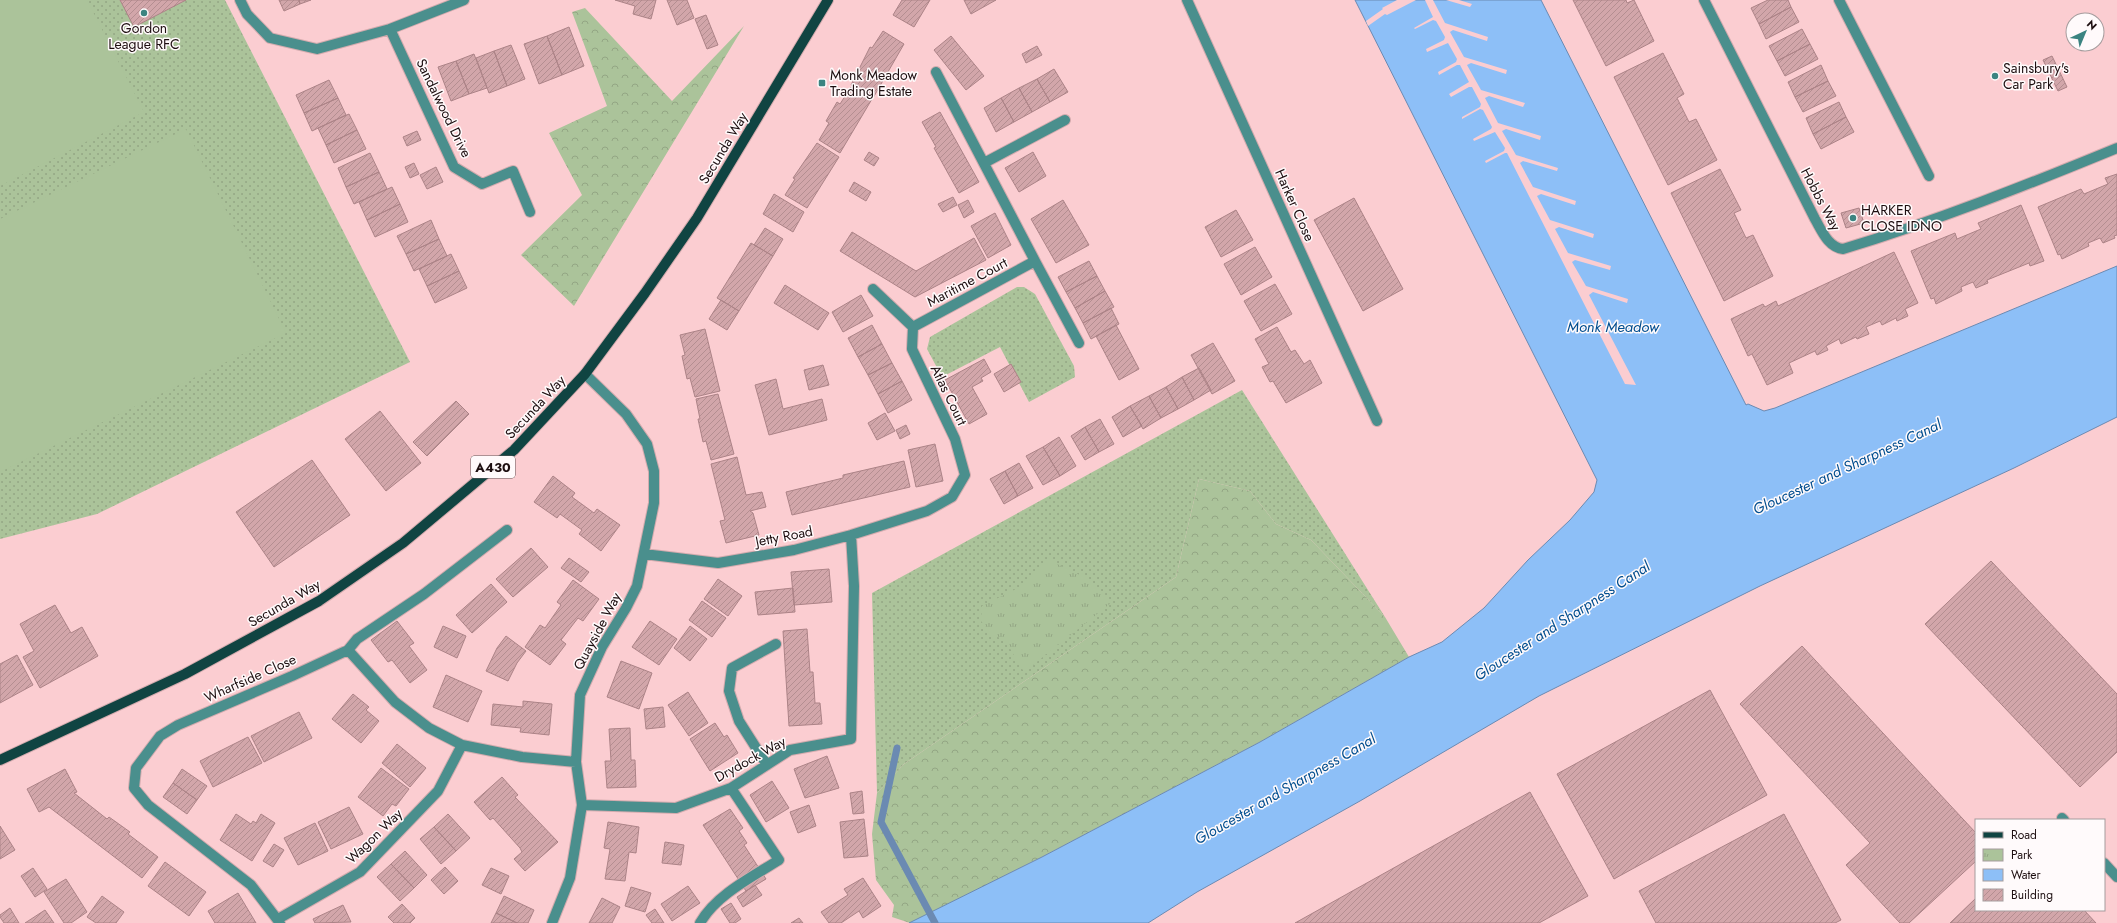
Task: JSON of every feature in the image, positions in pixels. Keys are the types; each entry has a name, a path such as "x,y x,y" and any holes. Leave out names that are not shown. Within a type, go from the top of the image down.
{"main road":[{"name":"Secunda Way","path":"0,760 185,674 319,601 403,543 514,450 585,374 645,293 697,218 828,0"}],"street":[{"path":"240,0 247,14 270,38 317,49 390,28 464,0"},
{"name":"Harker Close","path":"1187,0 1378,421"},
{"name":"Hobbs Way","path":"1704,0 1815,219 1827,240 1835,248 1843,249 1900,231 2018,188 2117,148"},
{"path":"1839,0 1929,176"},
{"name":"Sandalwood Drive","path":"390,28 454,167 482,184 513,171 530,212"},
{"path":"936,72 1079,343"},
{"path":"984,163 1065,120"},
{"name":"Maritime Court","path":"913,327 1035,261"},
{"path":"873,289 913,327"},
{"name":"Atlas Court","path":"913,327 912,349 955,439 965,475 952,497 927,511"},
{"name":"Quayside Way","path":"552,923 570,878 582,805 576,762 580,695 602,647 626,608 637,586 654,503 654,471 647,444 626,414 585,374"},
{"name":"Jetty Road","path":"644,554 718,562 794,550 852,535 927,511"},
{"name":"Wharfside Close","path":"279,921 251,885 148,805 134,788 136,768 160,736 178,725 348,650 357,640 424,594 507,530"},
{"name":"Drydock Way","path":"582,805 676,808 731,788 790,750 851,739 854,586 852,535"},
{"path":"767,765 739,721 729,691 732,668 776,644"},
{"path":"348,650 395,702 430,728 462,745 522,757 576,762"},
{"name":"Wagon Way","path":"279,921 360,872 438,791 462,745"},
{"path":"700,923 706,913 735,888 779,860 731,788"},
{"path":"2105,864 2117,877"}],"green space":[{"path":"0,0 225,0 410,362 97,514 0,539"},
{"path":"0,0 87,0 144,112 0,186"},
{"path":"585,8 672,101 744,26 574,306 521,255 582,195 549,133 607,106 572,12"},
{"path":"186,129 286,333 0,472 0,219"},
{"path":"1017,287 1024,287 1035,294 1074,366 1075,377 1029,402 1000,347 942,377 927,349 930,337"},
{"path":"1242,390 1385,617 1311,540 1276,524 1250,491 1199,479 1176,577 904,764 877,793 872,593"},
{"path":"1199,479 1250,491 1276,524 1311,540 1385,617 1409,657 1260,742 1042,857 910,923 892,917 894,905 876,880 872,834 877,793 904,764 1176,577"},
{"path":"1047,559 1088,579 1111,603 1024,672 1005,640 991,634 981,621 982,606 1024,585"}],"water":[{"path":"1355,0 1541,0 1746,405 1748,404 1764,411 1775,408 2117,266 2117,417 2014,468 1760,586 1539,696 1360,801 1197,892 1148,923 909,923 1042,857 1260,742 1409,657 1442,642 1484,608 1528,560 1570,520 1594,492 1597,480"}],"pier":[{"path":"1397,0 1416,0 1387,15 1385,14 1368,26 1366,21 1383,9 1382,8"},
{"path":"1425,0 1433,0 1445,23 1488,37 1487,41 1453,30 1450,32 1464,57 1507,70 1506,74 1471,63 1467,65 1481,90 1525,103 1523,107 1489,96 1485,98 1498,123 1541,136 1540,140 1506,129 1502,131 1516,155 1558,168 1557,171 1523,161 1520,163 1533,187 1576,201 1575,205 1541,194 1537,196 1550,220 1594,234 1593,238 1559,227 1555,229 1568,253 1611,266 1610,270 1575,260 1572,262 1586,286 1628,299 1627,303 1593,292 1589,295 1636,385 1625,384 1507,153 1486,163 1485,161 1504,151 1505,148 1495,132 1474,141 1473,139 1492,127 1483,110 1480,109 1462,119 1462,117 1480,107 1481,104 1472,87 1469,87 1451,97 1449,94 1469,82 1460,65 1457,65 1439,75 1438,72 1456,62 1457,59 1448,43 1427,52 1426,49 1444,40 1445,37 1436,21 1433,20 1415,29 1414,28 1433,17"},
{"path":"1446,0 1459,0 1472,4 1470,7"}],"building":[{"name":"Gordon League RFC","path":"120,0 186,0 134,27"},
{"path":"279,0 299,0 300,4 284,11"},
{"path":"299,0 311,0 300,4"},
{"path":"615,0 656,0 651,19 633,14 635,6"},
{"path":"667,0 687,0 694,18 677,25"},
{"path":"902,0 930,0 914,27 893,15"},
{"path":"964,0 996,0 971,14"},
{"path":"1573,0 1626,0 1627,3 1634,0 1654,41 1606,66"},
{"path":"1768,0 1788,0 1791,7 1759,24 1751,8"},
{"path":"1791,7 1799,22 1766,39 1759,24"},
{"path":"706,15 718,45 707,49 695,19"},
{"path":"569,27 584,66 562,75 547,36"},
{"path":"1802,29 1810,44 1777,61 1769,46"},
{"path":"883,31 904,44 873,98 851,85 870,47 872,48"},
{"path":"547,36 562,75 539,84 524,44"},
{"path":"951,36 984,76 966,90 934,50"},
{"path":"1810,44 1818,59 1785,76 1777,61"},
{"path":"511,45 525,79 507,86 494,51"},
{"path":"1037,46 1042,55 1026,63 1022,54"},
{"path":"494,51 507,86 489,93 476,58"},
{"path":"1663,53 1684,94 1677,98 1689,122 1696,119 1717,160 1668,185 1614,77"},
{"path":"474,54 487,88 469,94 456,61"},
{"path":"2052,56 2067,87 2058,91 2043,60"},
{"path":"456,61 469,94 451,101 438,67"},
{"path":"1821,65 1828,81 1795,97 1788,82"},
{"path":"1054,69 1068,92 1050,102 1037,79"},
{"path":"1037,79 1050,102 1032,112 1019,88"},
{"path":"329,80 338,98 304,113 296,95"},
{"path":"1828,81 1836,96 1803,112 1795,97"},
{"path":"851,87 872,99 840,153 819,140 829,123 826,121 837,102 840,104"},
{"path":"1019,88 1032,112 1014,122 1001,98"},
{"path":"338,98 346,115 312,131 304,113"},
{"path":"1001,98 1014,122 996,132 984,108"},
{"path":"1839,102 1846,117 1813,134 1806,118"},
{"path":"940,112 979,182 959,193 934,148 936,147 922,122"},
{"path":"349,114 357,130 326,145 318,128"},
{"path":"1846,117 1854,132 1821,149 1813,134"},
{"path":"357,130 366,149 334,163 326,145"},
{"path":"417,131 421,140 407,146 403,137"},
{"path":"817,143 839,157 807,208 785,195 795,179 793,178"},
{"path":"869,152 879,158 874,166 864,160"},
{"path":"1033,152 1046,176 1019,192 1005,168"},
{"path":"370,153 379,172 346,187 338,168"},
{"path":"414,163 419,174 410,178 405,167"},
{"path":"436,167 443,182 427,189 420,175"},
{"path":"1720,169 1741,210 1734,213 1746,238 1753,235 1773,276 1724,301 1671,193"},
{"path":"379,172 387,189 354,204 346,187"},
{"path":"2117,174 2117,235 2114,236 2115,238 2103,243 2100,238 2088,243 2089,246 2062,259 2060,254 2058,255 2038,207 2081,189 2084,194 2108,184 2105,178"},
{"path":"854,182 871,192 866,201 849,191"},
{"path":"392,187 400,204 367,220 359,202"},
{"path":"774,194 804,212 793,232 763,214"},
{"path":"953,197 957,205 943,212 938,204"},
{"path":"1354,198 1403,289 1363,311 1314,220"},
{"path":"968,200 974,212 964,218 958,205"},
{"path":"1063,200 1089,245 1056,263 1031,219"},
{"path":"400,204 408,222 375,237 367,220"},
{"path":"2021,205 2044,261 2030,266 2029,263 1987,280 1988,283 1976,288 1973,282 1961,287 1962,291 1936,304 1934,298 1931,299 1911,251 1955,233 1957,239 1981,229 1978,223"},
{"name":"HARKER CLOSE IDNO","path":"1859,208 1864,223 1846,228 1841,213"},
{"path":"1236,210 1253,240 1221,257 1205,227"},
{"path":"995,213 1011,245 988,258 971,226"},
{"path":"431,220 439,239 406,254 397,236"},
{"path":"765,228 783,239 773,256 754,245"},
{"path":"852,232 916,271 974,238 986,260 915,297 840,251"},
{"path":"439,239 447,256 414,271 406,254"},
{"path":"751,243 773,256 739,311 717,298"},
{"path":"1255,247 1272,277 1241,295 1224,264"},
{"path":"1894,252 1918,303 1905,309 1908,316 1897,321 1896,318 1882,325 1880,321 1866,327 1869,334 1857,339 1856,337 1841,344 1839,339 1826,346 1828,350 1817,355 1815,351 1789,363 1793,373 1767,385 1752,354 1748,356 1731,319 1763,304 1765,307 1776,301 1778,306"},
{"path":"451,254 459,271 427,286 419,269"},
{"path":"1089,261 1097,276 1066,292 1058,277"},
{"path":"459,271 467,288 435,303 427,286"},
{"path":"1097,276 1105,291 1075,308 1066,292"},
{"path":"1275,284 1292,314 1261,331 1244,301"},
{"path":"785,285 829,313 818,330 774,303"},
{"path":"1105,291 1114,307 1083,323 1075,308"},
{"path":"861,295 873,316 843,332 832,312"},
{"path":"721,300 739,311 727,330 709,319"},
{"path":"1111,308 1119,324 1091,339 1083,323"},
{"path":"872,325 882,344 858,357 848,338"},
{"path":"1116,325 1139,369 1119,380 1096,336"},
{"path":"1277,327 1291,352 1295,350 1304,364 1310,360 1322,383 1286,403 1273,381 1270,382 1262,367 1269,364 1255,339"},
{"path":"705,329 720,391 695,397 690,378 687,379 682,356 685,355 680,335"},
{"path":"1213,343 1235,381 1212,394 1191,355"},
{"path":"882,344 892,363 868,375 858,357"},
{"path":"984,359 991,372 981,378 983,381 972,387 987,414 969,424 945,380"},
{"path":"892,363 902,381 878,394 868,375"},
{"path":"1011,364 1021,382 1004,392 994,374"},
{"path":"823,365 829,385 809,390 804,370"},
{"path":"1199,368 1211,390 1194,400 1182,377"},
{"path":"1182,377 1194,400 1178,409 1166,387"},
{"path":"776,379 783,409 822,399 827,420 769,435 755,385"},
{"path":"902,381 912,400 888,413 878,394"},
{"path":"1166,387 1178,409 1161,418 1149,396"},
{"path":"718,394 734,454 711,460 706,441 703,442 698,419 700,419 696,399"},
{"path":"1149,396 1161,418 1143,429 1130,406"},
{"path":"456,401 469,414 427,456 413,442"},
{"path":"1130,406 1142,426 1123,437 1112,417"},
{"path":"380,411 421,463 386,491 345,439"},
{"path":"885,413 895,431 877,440 868,423"},
{"path":"1100,419 1114,444 1099,452 1085,427"},
{"path":"906,425 910,434 900,439 896,430"},
{"path":"1085,427 1099,452 1085,460 1071,436"},
{"path":"1059,437 1076,466 1060,476 1043,447"},
{"path":"935,444 943,481 916,487 908,450"},
{"path":"1043,447 1060,476 1043,485 1026,456"},
{"path":"737,457 746,495 762,492 766,507 750,511 753,513 759,535 726,543 720,521 725,520 711,464"},
{"path":"312,460 350,515 274,567 236,512"},
{"path":"904,461 910,487 792,515 786,492 843,478 843,475"},
{"path":"1019,463 1033,488 1018,496 1005,471"},
{"path":"1005,471 1018,496 1004,504 990,479"},
{"path":"553,476 575,493 572,497 594,513 597,509 620,525 601,551 579,534 582,530 560,514 557,518 534,502"},
{"path":"531,548 548,567 513,597 496,579"},
{"path":"569,558 589,572 581,582 561,568"},
{"path":"1991,561 2117,694 2117,752 2080,787 1925,624"},
{"path":"829,569 832,602 794,605 791,572"},
{"path":"718,579 742,596 728,616 704,599"},
{"path":"573,580 599,599 583,621 578,618 561,640 566,644 550,665 525,647 540,625 545,628 561,605 557,602"},
{"path":"491,584 507,602 472,633 456,615"},
{"path":"793,588 795,612 758,615 755,592"},
{"path":"702,601 726,618 712,637 689,620"},
{"path":"55,605 71,633 82,627 98,656 40,688 23,657 34,651 20,624"},
{"path":"397,621 414,643 409,646 427,670 410,683 392,660 388,662 371,640"},
{"path":"650,621 677,639 659,665 632,647"},
{"path":"443,626 466,636 457,658 434,647"},
{"path":"690,626 707,639 690,661 674,648"},
{"path":"807,629 810,672 813,672 815,703 820,703 822,724 789,726 783,631"},
{"path":"506,636 526,651 517,663 508,681 486,671 497,648"},
{"path":"1802,646 1975,832 1975,862 1909,923 1900,923 1846,865 1870,843 1740,704"},
{"path":"17,655 33,685 0,703 0,664"},
{"path":"621,661 652,673 639,709 607,697"},
{"path":"446,675 482,691 468,722 433,707"},
{"path":"1710,690 1767,795 1614,879 1557,774"},
{"path":"688,692 708,723 689,736 668,705"},
{"path":"353,694 369,707 366,710 379,721 361,743 332,719"},
{"path":"523,701 552,704 549,735 520,732 521,728 491,725 493,704 523,707"},
{"path":"663,707 665,727 646,729 644,709"},
{"path":"299,712 312,738 264,762 251,736"},
{"path":"715,723 724,737 727,735 738,753 710,771 690,739"},
{"path":"630,728 631,760 635,760 636,787 607,788 605,761 611,761 609,729"},
{"path":"248,737 262,763 213,787 200,761"},
{"path":"397,744 426,768 410,787 382,763"},
{"path":"827,756 839,788 805,798 794,769"},
{"path":"381,768 409,789 396,806 392,804 383,816 358,797"},
{"path":"65,769 77,792 74,793 107,819 109,817 130,832 128,834 158,857 142,878 49,807 39,812 27,789"},
{"path":"182,769 207,786 197,800 173,783"},
{"path":"502,777 518,795 515,797 558,842 525,871 514,859 522,852 520,848 493,818 490,820 474,802"},
{"path":"772,781 789,808 766,822 750,795"},
{"path":"173,783 197,800 187,814 163,797"},
{"path":"862,791 864,813 853,814 850,793"},
{"path":"1530,792 1588,896 1539,923 1295,923"},
{"path":"809,805 816,826 798,833 790,812"},
{"path":"349,807 363,834 331,849 318,822"},
{"path":"730,809 743,828 739,831 747,843 744,845 766,879 746,891 703,825"},
{"path":"236,814 251,824 253,821 256,823 261,814 275,823 252,861 220,840"},
{"path":"448,814 470,838 456,851 434,827"},
{"path":"1784,814 1841,920 1835,923 1656,923 1639,891"},
{"path":"864,819 868,856 844,858 840,822"},
{"path":"608,822 639,827 636,853 629,852 625,881 605,879 610,849 604,848"},
{"path":"315,823 328,851 298,865 284,838"},
{"path":"0,826 15,850 0,859"},
{"path":"434,827 456,851 441,864 420,839"},
{"path":"665,842 684,845 681,865 662,863"},
{"path":"274,844 284,850 273,867 263,861"},
{"path":"405,851 427,875 414,888 391,864"},
{"path":"165,862 206,892 189,916 148,886"},
{"path":"391,864 414,888 400,901 377,877"},
{"path":"445,867 458,881 444,894 431,880"},
{"path":"33,868 47,889 35,897 21,876"},
{"path":"491,868 509,876 501,894 482,885"},
{"path":"863,878 881,906 863,918 859,911 841,923 829,923 821,912 848,895 844,889"},
{"path":"66,879 87,912 71,923 64,923 44,892"},
{"path":"755,885 762,895 743,907 737,897"},
{"path":"688,886 700,903 672,921 661,904"},
{"path":"631,887 651,893 645,912 625,906"},
{"path":"238,893 256,923 215,923 208,911"},
{"path":"102,896 124,912 116,923 96,923 87,917"},
{"path":"504,896 534,910 528,923 517,923 496,913"},
{"path":"602,898 620,907 612,923 589,923"},
{"path":"1975,899 1975,911 2085,911 2096,923 1950,923"},
{"path":"731,903 741,919 735,923 730,923 721,909"},
{"path":"402,904 415,918 410,923 394,923 388,917"},
{"path":"343,905 351,922 315,923 313,919"},
{"path":"10,908 19,923 4,923 0,917 0,915"},
{"path":"655,909 664,923 652,923 646,915"},
{"path":"45,910 54,923 25,923"},
{"path":"496,913 517,923 491,923"},
{"path":"799,918 803,923 791,923"}],"waterway":[{"path":"897,748 881,822 935,923"}],"place":[{"name":"Gordon League RFC","path":"144,13"},
{"name":"Sainsbury's Car Park","path":"1995,76"},
{"name":"Monk Meadow Trading Estate","path":"822,83"},
{"name":"HARKER CLOSE IDNO","path":"1853,218"}],"water label":[{"name":"Monk Meadow","path":"1613,327"},
{"name":"Gloucester and Sharpness Canal","path":"1847,467"},
{"name":"Gloucester and Sharpness Canal","path":"1562,621"},
{"name":"Gloucester and Sharpness Canal","path":"1285,789"}]}
